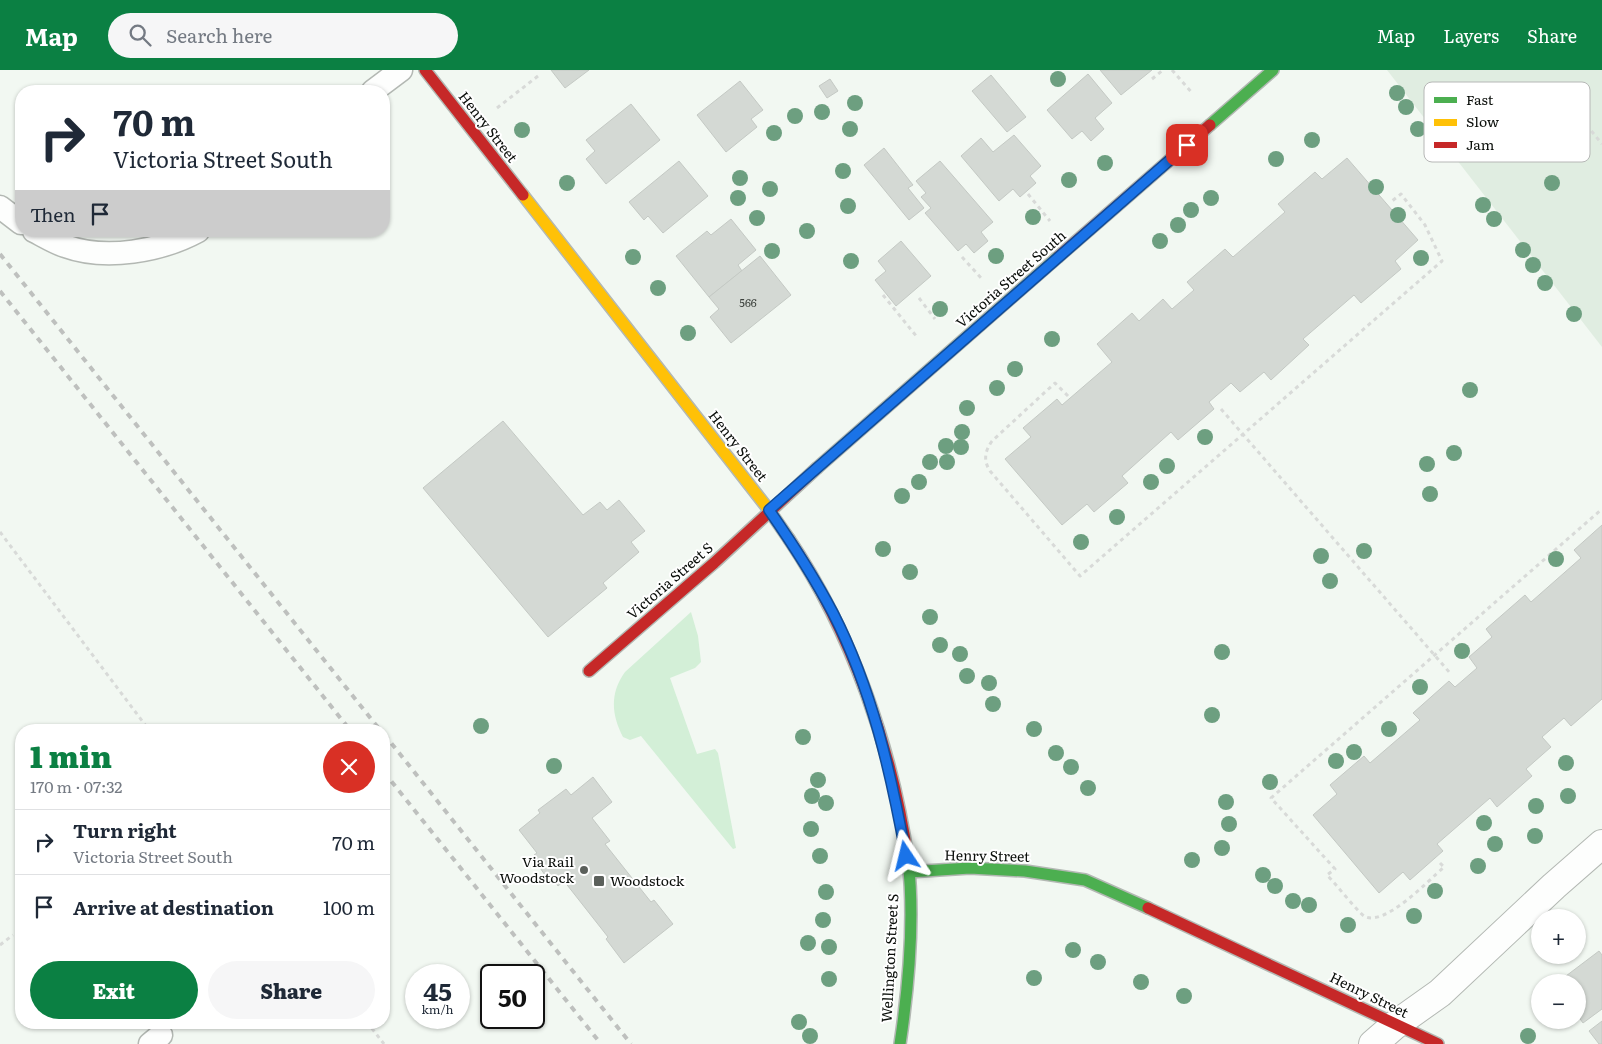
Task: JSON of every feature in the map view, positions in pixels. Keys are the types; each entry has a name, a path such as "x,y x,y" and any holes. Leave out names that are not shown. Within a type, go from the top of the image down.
{"street":[{"name":"Henry Street","path":"425,70 769,510 815,581 834,614 856,664 882,743 898,808 909,872 970,868 1025,870 1085,880 1202,932 1438,1044"},
{"name":"Victoria Street South","path":"769,510 1273,70"},
{"name":"Victoria Street S","path":"588,671 714,564 769,510"},
{"path":"1373,1044 1395,1025 1440,993 1554,886 1602,844"},
{"name":"Wellington Street S","path":"900,1044 908,957 909,872"}],"lane":[{"path":"381,85 401,70"},
{"path":"0,206 15,217"},
{"path":"46,237 66,247 96,252 123,252 147,248 187,237"}],"path":[{"path":"1152,79 1163,70"},
{"path":"1172,70 1195,96"},
{"path":"494,110 538,76"},
{"path":"1590,129 1602,144"},
{"path":"1028,194 1056,228"},
{"path":"1068,396 1055,383 992,441 986,451 985,461 990,471 1080,576 1442,261 1425,225 1401,194 1392,201"},
{"path":"962,257 988,287"},
{"path":"883,295 917,337"},
{"path":"919,298 938,322"},
{"path":"1221,409 1450,673"},
{"path":"1440,863 1444,867 1388,914 1374,919 1364,916 1327,875 1335,869 1271,798 1602,509"},
{"path":"0,532 144,724"},
{"path":"0,945 13,935"},
{"path":"373,1029 384,1044"}],"shaded area":[{"path":"1387,70 1602,70 1602,347 1458,162 1590,162 1590,82 1424,82 1424,118"}],"green space":[{"path":"691,612 698,636 701,662 695,668 670,678 697,754 715,749 718,753 736,848 733,849 641,736 630,740 623,737 614,712 617,688 625,672"}],"building":[{"path":"551,70 589,70 565,88"},
{"path":"1100,70 1152,70 1121,95"},
{"path":"1088,74 1112,103 1095,118 1104,129 1091,141 1082,131 1072,139 1047,110"},
{"path":"991,75 1026,117 1007,132 972,91"},
{"path":"830,79 838,91 827,98 819,86"},
{"path":"740,81 763,110 751,119 757,127 726,152 697,115"},
{"path":"631,104 660,140 606,184 586,159 595,151 586,140"},
{"path":"1014,135 1041,166 1030,176 1036,183 1020,197 1013,189 999,201 961,156 981,138 993,152"},
{"path":"884,148 913,185 908,188 924,208 909,220 864,165"},
{"path":"1347,158 1418,240 1395,261 1401,269 1361,303 1354,295 1303,339 1309,345 1271,380 1264,372 1240,392 1231,383 1209,402 1214,409 1178,440 1171,432 1122,476 1128,483 1094,512 1087,504 1062,525 1005,459 1031,437 1023,428 1057,399 1062,405 1112,362 1097,344 1132,313 1139,321 1163,299 1172,309 1194,290 1187,282 1225,249 1233,257 1285,212 1278,204 1315,172 1322,179"},
{"path":"679,161 708,196 663,233 648,216 644,220 629,202"},
{"path":"940,161 993,222 981,232 988,241 974,253 966,244 958,251 925,213 931,208 921,197 926,193 916,181"},
{"path":"731,219 756,250 738,265 742,271 709,297 676,256 707,231 711,235"},
{"path":"901,241 931,276 896,306 875,280 886,271 878,261"},
{"path":"760,256 791,295 731,343 710,317 719,309 709,297"},
{"path":"503,421 583,515 600,502 607,510 619,500 645,531 631,542 639,552 603,583 607,588 548,637 423,488"},
{"path":"1602,525 1602,699 1571,726 1564,718 1542,737 1551,747 1526,769 1532,776 1497,807 1490,798 1437,844 1443,851 1410,880 1403,872 1379,893 1313,815 1337,794 1330,785 1364,756 1370,763 1420,720 1413,713 1449,681 1455,687 1477,668 1469,657 1492,637 1486,629 1525,595 1531,602 1581,558 1574,550"},
{"name":"Via Rail Woodstock","path":"593,777 612,802 592,818 610,841 605,844 651,902 654,900 673,924 624,963 606,939 608,937 564,881 558,886 550,875 545,875 534,855 537,853 519,830 540,813 538,810 566,789 571,795"},
{"path":"1599,951 1602,955 1602,1009 1586,1021 1586,974 1569,974 1582,964 1586,964 1586,961"},
{"path":"1602,1021 1602,1044 1599,1044 1589,1031"}],"railway":[{"path":"0,254 375,724"},
{"path":"0,291 345,724"},
{"path":"390,742 631,1044"},
{"path":"390,780 601,1044"}],"traffic: fast":[{"path":"1210,125 1273,70"},
{"path":"817,468 1058,257"},
{"path":"900,1044 910,952 911,906 908,860"},
{"path":"909,872 970,868 1025,871 1085,880 1148,908"}],"traffic: slow":[{"path":"523,195 769,510 789,539"}],"traffic: jam":[{"path":"425,70 523,195"},
{"path":"1058,257 1210,125"},
{"path":"589,671 714,563 817,468"},
{"path":"789,539 832,612 866,693 892,776 908,860"},
{"path":"1148,908 1438,1044"}],"place":[{"name":"Via Rail Woodstock","path":"584,870"},
{"name":"Woodstock","path":"599,881"}],"route":[{"path":"906,856 898,808 882,743 856,664 834,614 794,546 769,510 1187,145"}]}
